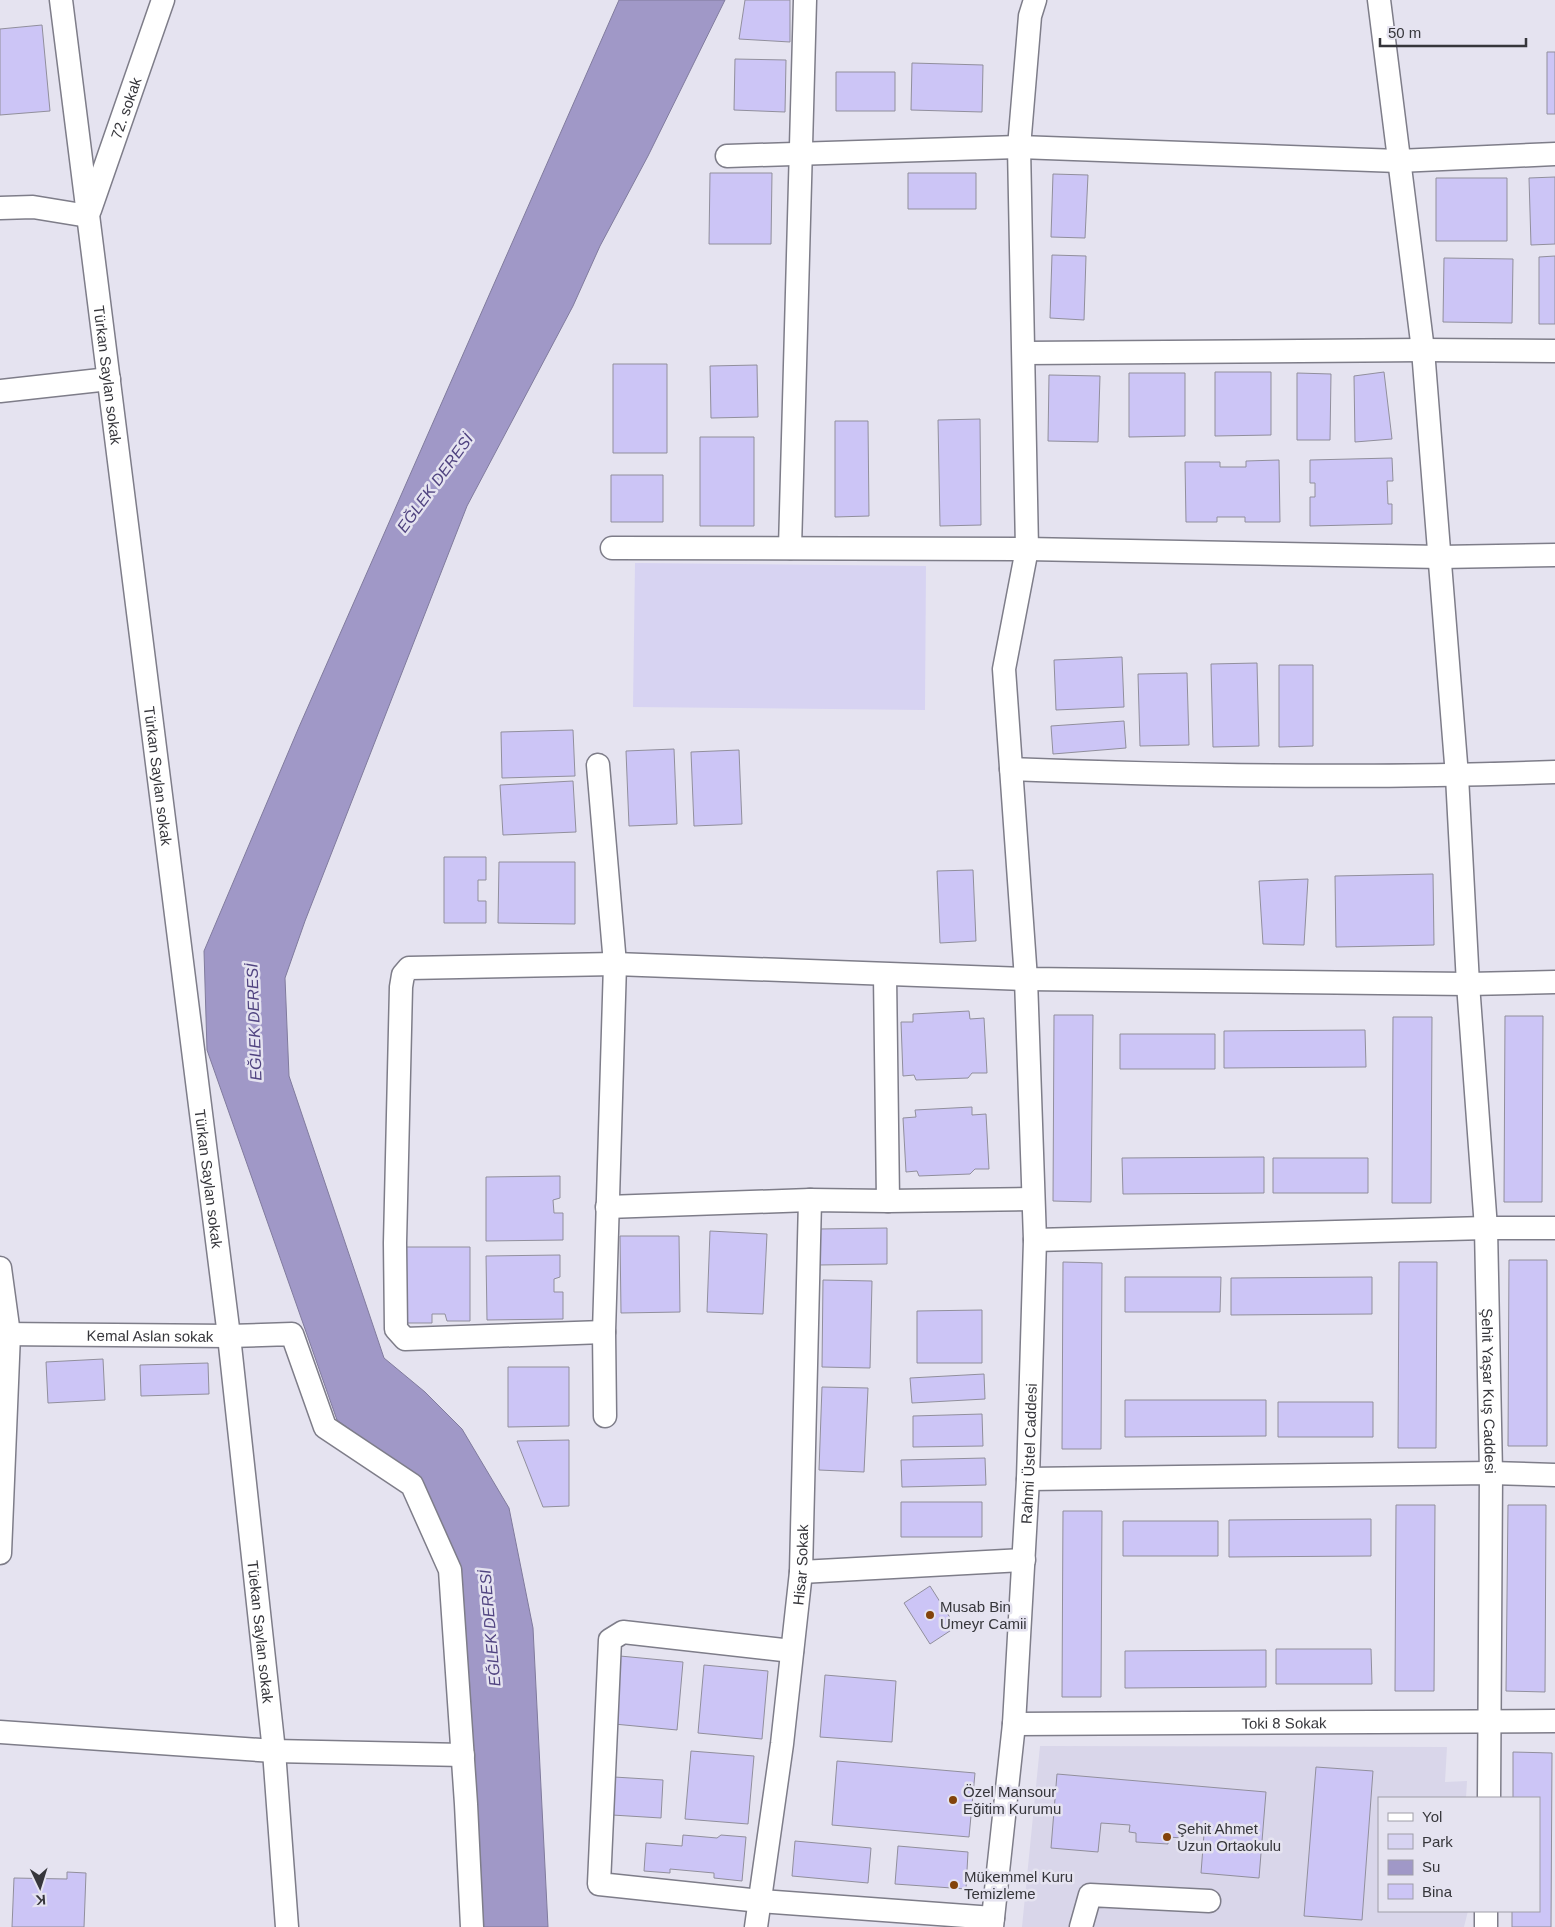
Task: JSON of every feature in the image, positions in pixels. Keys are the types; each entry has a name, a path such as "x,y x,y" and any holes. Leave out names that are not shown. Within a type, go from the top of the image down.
{"street":[{"name":"Türkan Saylan sokak","path":"61,0 230,1336"},
{"name":"72. sokak","path":"88,216 163,0"},
{"path":"790,548 805,0"},
{"name":"Rahmi Üstel Caddesi","path":"992,1922 1014,1724 1028,1479 1035,1240 1026,979 1004,669 1027,549 1019,146 1030,16 1035,0"},
{"name":"Şehit Yaşar Kuş Caddesi","path":"1379,0 1423,350 1457,776 1468,984 1486,1228 1491,1473 1489,1797"},
{"path":"727,156 1019,146 1398,161 1555,154"},
{"path":"0,208 33,207 88,216"},
{"path":"1024,353 1555,351"},
{"path":"0,391 109,379"},
{"path":"612,548 1027,549 1440,557 1555,555"},
{"path":"598,765 615,964 604,1332 605,1416"},
{"path":"1011,769 1146,774 1457,776 1555,772"},
{"path":"604,1332 405,1339 396,1329 395,1243 401,987 403,975 409,968 615,964 1026,979 1468,984 1555,982"},
{"path":"885,975 888,1201"},
{"path":"607,1207 810,1200 1034,1199"},
{"name":"Hisar Sokak","path":"756,1927 782,1744 801,1572 810,1200"},
{"path":"1035,1240 1486,1228 1555,1228"},
{"path":"0,1268 4,1334 0,1553"},
{"name":"Kemal Aslan sokak","path":"4,1334 230,1336 292,1334 325,1427 412,1484 450,1570 462,1755"},
{"name":"Tüekan Saylan sokak","path":"230,1336 274,1751 287,1927"},
{"path":"1028,1479 1491,1473 1555,1475"},
{"path":"801,1572 1024,1560"},
{"path":"792,1651 623,1632 610,1640 599,1884 992,1922"},
{"name":"Toki 8 Sokak","path":"1014,1724 1555,1721"},
{"path":"0,1732 274,1751 462,1755 472,1927"},
{"path":"1081,1927 1090,1895 1209,1901"},
{"path":"1486,1912 1486,1927"}],"shaded area":[{"name":"Şehit Ahmet Uzun Ortaokulu","path":"1040,1746 1447,1747 1445,1782 1467,1781 1466,1797 1378,1797 1378,1912 1468,1912 1464,1927 1022,1927"}],"green space":[{"path":"635,563 926,566 925,710 633,707"}],"water":[{"name":"EĞLEK DERESİ","path":"619,0 725,0 648,156 600,246 573,306 467,506 305,921 285,978 289,1076 384,1358 425,1392 462,1429 509,1508 533,1628 548,1927 480,1927 466,1670 455,1553 419,1479 337,1420 207,1050 204,951 299,727"}],"building":[{"path":"745,0 790,0 790,42 739,39"},
{"path":"42,25 50,111 0,115 0,29"},
{"path":"1547,52 1555,52 1555,114 1547,114"},
{"path":"735,59 786,60 785,112 734,110"},
{"path":"912,63 983,65 982,112 911,110"},
{"path":"836,72 895,72 895,111 836,111"},
{"path":"710,173 772,173 771,244 709,244"},
{"path":"908,173 976,173 976,209 908,209"},
{"path":"1053,174 1088,175 1085,238 1051,237"},
{"path":"1555,177 1555,244 1531,245 1529,178"},
{"path":"1436,178 1507,178 1507,241 1436,241"},
{"path":"1052,255 1086,256 1084,320 1050,318"},
{"path":"1555,256 1555,324 1539,324 1539,257"},
{"path":"1444,258 1513,259 1512,323 1443,322"},
{"path":"613,364 667,364 667,453 613,453"},
{"path":"757,365 758,417 711,418 710,366"},
{"path":"1215,372 1271,372 1271,435 1215,436"},
{"path":"1384,372 1392,439 1355,442 1354,376"},
{"path":"1129,373 1185,373 1185,436 1129,437"},
{"path":"1297,373 1331,374 1330,440 1297,440"},
{"path":"1049,375 1100,376 1098,442 1048,441"},
{"path":"980,419 981,525 940,526 938,420"},
{"path":"835,421 868,421 869,516 835,517"},
{"path":"700,437 754,437 754,526 700,526"},
{"path":"1392,458 1393,481 1387,481 1388,504 1392,504 1392,524 1310,526 1310,497 1315,497 1315,483 1310,483 1310,460"},
{"path":"1279,460 1280,522 1245,522 1245,517 1217,517 1217,522 1186,522 1185,462 1220,462 1220,467 1246,467 1246,461"},
{"path":"611,475 663,475 663,522 611,522"},
{"path":"1122,657 1124,707 1056,710 1054,660"},
{"path":"1257,663 1259,746 1213,747 1211,664"},
{"path":"1279,665 1313,665 1313,746 1279,747"},
{"path":"1187,673 1189,745 1140,746 1138,674"},
{"path":"1124,721 1126,748 1053,754 1051,726"},
{"path":"573,730 575,776 502,778 501,732"},
{"path":"674,749 677,824 629,826 626,751"},
{"path":"739,750 742,824 694,826 691,752"},
{"path":"573,781 576,832 503,835 500,785"},
{"path":"444,857 486,857 486,880 478,880 478,901 486,901 486,923 444,923"},
{"path":"499,862 575,862 575,924 498,923"},
{"path":"973,870 976,941 940,943 937,871"},
{"path":"1433,874 1434,945 1336,947 1335,876"},
{"path":"1308,879 1304,945 1263,944 1259,881"},
{"path":"969,1011 970,1019 984,1018 987,1073 972,1073 968,1078 916,1080 914,1075 903,1076 901,1022 913,1022 913,1014"},
{"path":"1054,1015 1093,1015 1091,1202 1053,1201"},
{"path":"1505,1016 1543,1016 1542,1202 1504,1202"},
{"path":"1393,1017 1432,1017 1431,1203 1392,1203"},
{"path":"1365,1030 1366,1067 1224,1068 1224,1031"},
{"path":"1120,1034 1215,1034 1215,1069 1120,1069"},
{"path":"972,1107 972,1115 986,1114 989,1169 975,1169 970,1174 919,1176 917,1171 906,1172 903,1118 916,1117 915,1110"},
{"path":"1264,1157 1264,1193 1123,1194 1122,1158"},
{"path":"1273,1158 1368,1158 1368,1193 1273,1193"},
{"path":"560,1176 560,1198 553,1200 554,1213 563,1213 563,1240 486,1241 486,1177"},
{"path":"887,1228 887,1264 819,1265 819,1229"},
{"path":"710,1231 767,1234 763,1314 707,1312"},
{"path":"620,1236 679,1236 680,1312 621,1313"},
{"path":"406,1247 470,1247 470,1321 447,1321 445,1314 432,1314 432,1323 405,1323"},
{"path":"560,1255 560,1277 554,1279 554,1292 563,1292 563,1319 487,1320 486,1256"},
{"path":"1509,1260 1547,1260 1547,1446 1508,1446"},
{"path":"1063,1262 1102,1263 1101,1449 1062,1449"},
{"path":"1399,1262 1437,1262 1436,1448 1398,1448"},
{"path":"1125,1277 1221,1277 1220,1312 1125,1312"},
{"path":"1372,1277 1372,1314 1231,1315 1231,1278"},
{"path":"823,1280 872,1281 870,1368 822,1367"},
{"path":"982,1310 982,1363 917,1363 917,1311"},
{"path":"103,1359 105,1400 48,1403 46,1362"},
{"path":"208,1363 209,1394 141,1396 140,1365"},
{"path":"508,1367 569,1367 569,1426 508,1427"},
{"path":"984,1374 985,1399 912,1403 910,1378"},
{"path":"822,1387 868,1388 864,1472 819,1470"},
{"path":"1125,1400 1266,1400 1266,1436 1125,1437"},
{"path":"1278,1402 1373,1402 1373,1437 1278,1437"},
{"path":"982,1414 983,1446 913,1447 913,1416"},
{"path":"569,1440 569,1506 543,1507 517,1441"},
{"path":"985,1458 986,1485 902,1487 901,1460"},
{"path":"901,1502 982,1502 982,1537 901,1537"},
{"path":"1396,1505 1435,1505 1434,1691 1395,1691"},
{"path":"1508,1505 1546,1505 1545,1692 1506,1691"},
{"path":"1063,1511 1102,1511 1101,1697 1062,1697"},
{"path":"1371,1519 1371,1556 1229,1557 1229,1520"},
{"path":"1123,1521 1218,1521 1218,1556 1123,1556"},
{"name":"Musab Bin Umeyr Camii","path":"930,1586 956,1627 930,1644 904,1603"},
{"path":"1276,1649 1371,1649 1372,1684 1276,1684"},
{"path":"1266,1650 1266,1687 1125,1688 1125,1651"},
{"path":"620,1656 683,1662 677,1730 614,1724"},
{"path":"704,1665 768,1671 762,1739 698,1733"},
{"path":"825,1675 896,1681 892,1742 820,1737"},
{"path":"691,1751 754,1756 748,1824 685,1819"},
{"path":"1513,1752 1552,1753 1551,1927 1512,1927 1512,1912 1540,1912 1540,1797 1513,1797"},
{"path":"837,1761 975,1773 969,1837 832,1825"},
{"path":"1316,1767 1373,1771 1362,1920 1304,1916"},
{"path":"1057,1774 1266,1792 1259,1878 1201,1873 1204,1834 1184,1833 1183,1838 1168,1837 1168,1844 1136,1842 1136,1833 1129,1832 1130,1825 1101,1823 1098,1852 1051,1848"},
{"path":"614,1777 663,1780 661,1818 612,1815"},
{"path":"683,1835 717,1838 721,1835 746,1837 742,1881 714,1878 714,1873 670,1869 670,1873 644,1871 646,1843 682,1846"},
{"path":"795,1841 871,1848 868,1883 792,1876"},
{"path":"898,1846 968,1852 966,1889 895,1884"},
{"path":"67,1872 86,1873 84,1927 12,1927 14,1878 67,1879"}],"place":[{"name":"Musab Bin Umeyr Camii","path":"930,1615"},
{"name":"Özel Mansour Eğitim Kurumu","path":"953,1800"},
{"name":"Şehit Ahmet Uzun Ortaokulu","path":"1167,1837"},
{"name":"Mükemmel Kuru Temizleme","path":"954,1885"}]}
